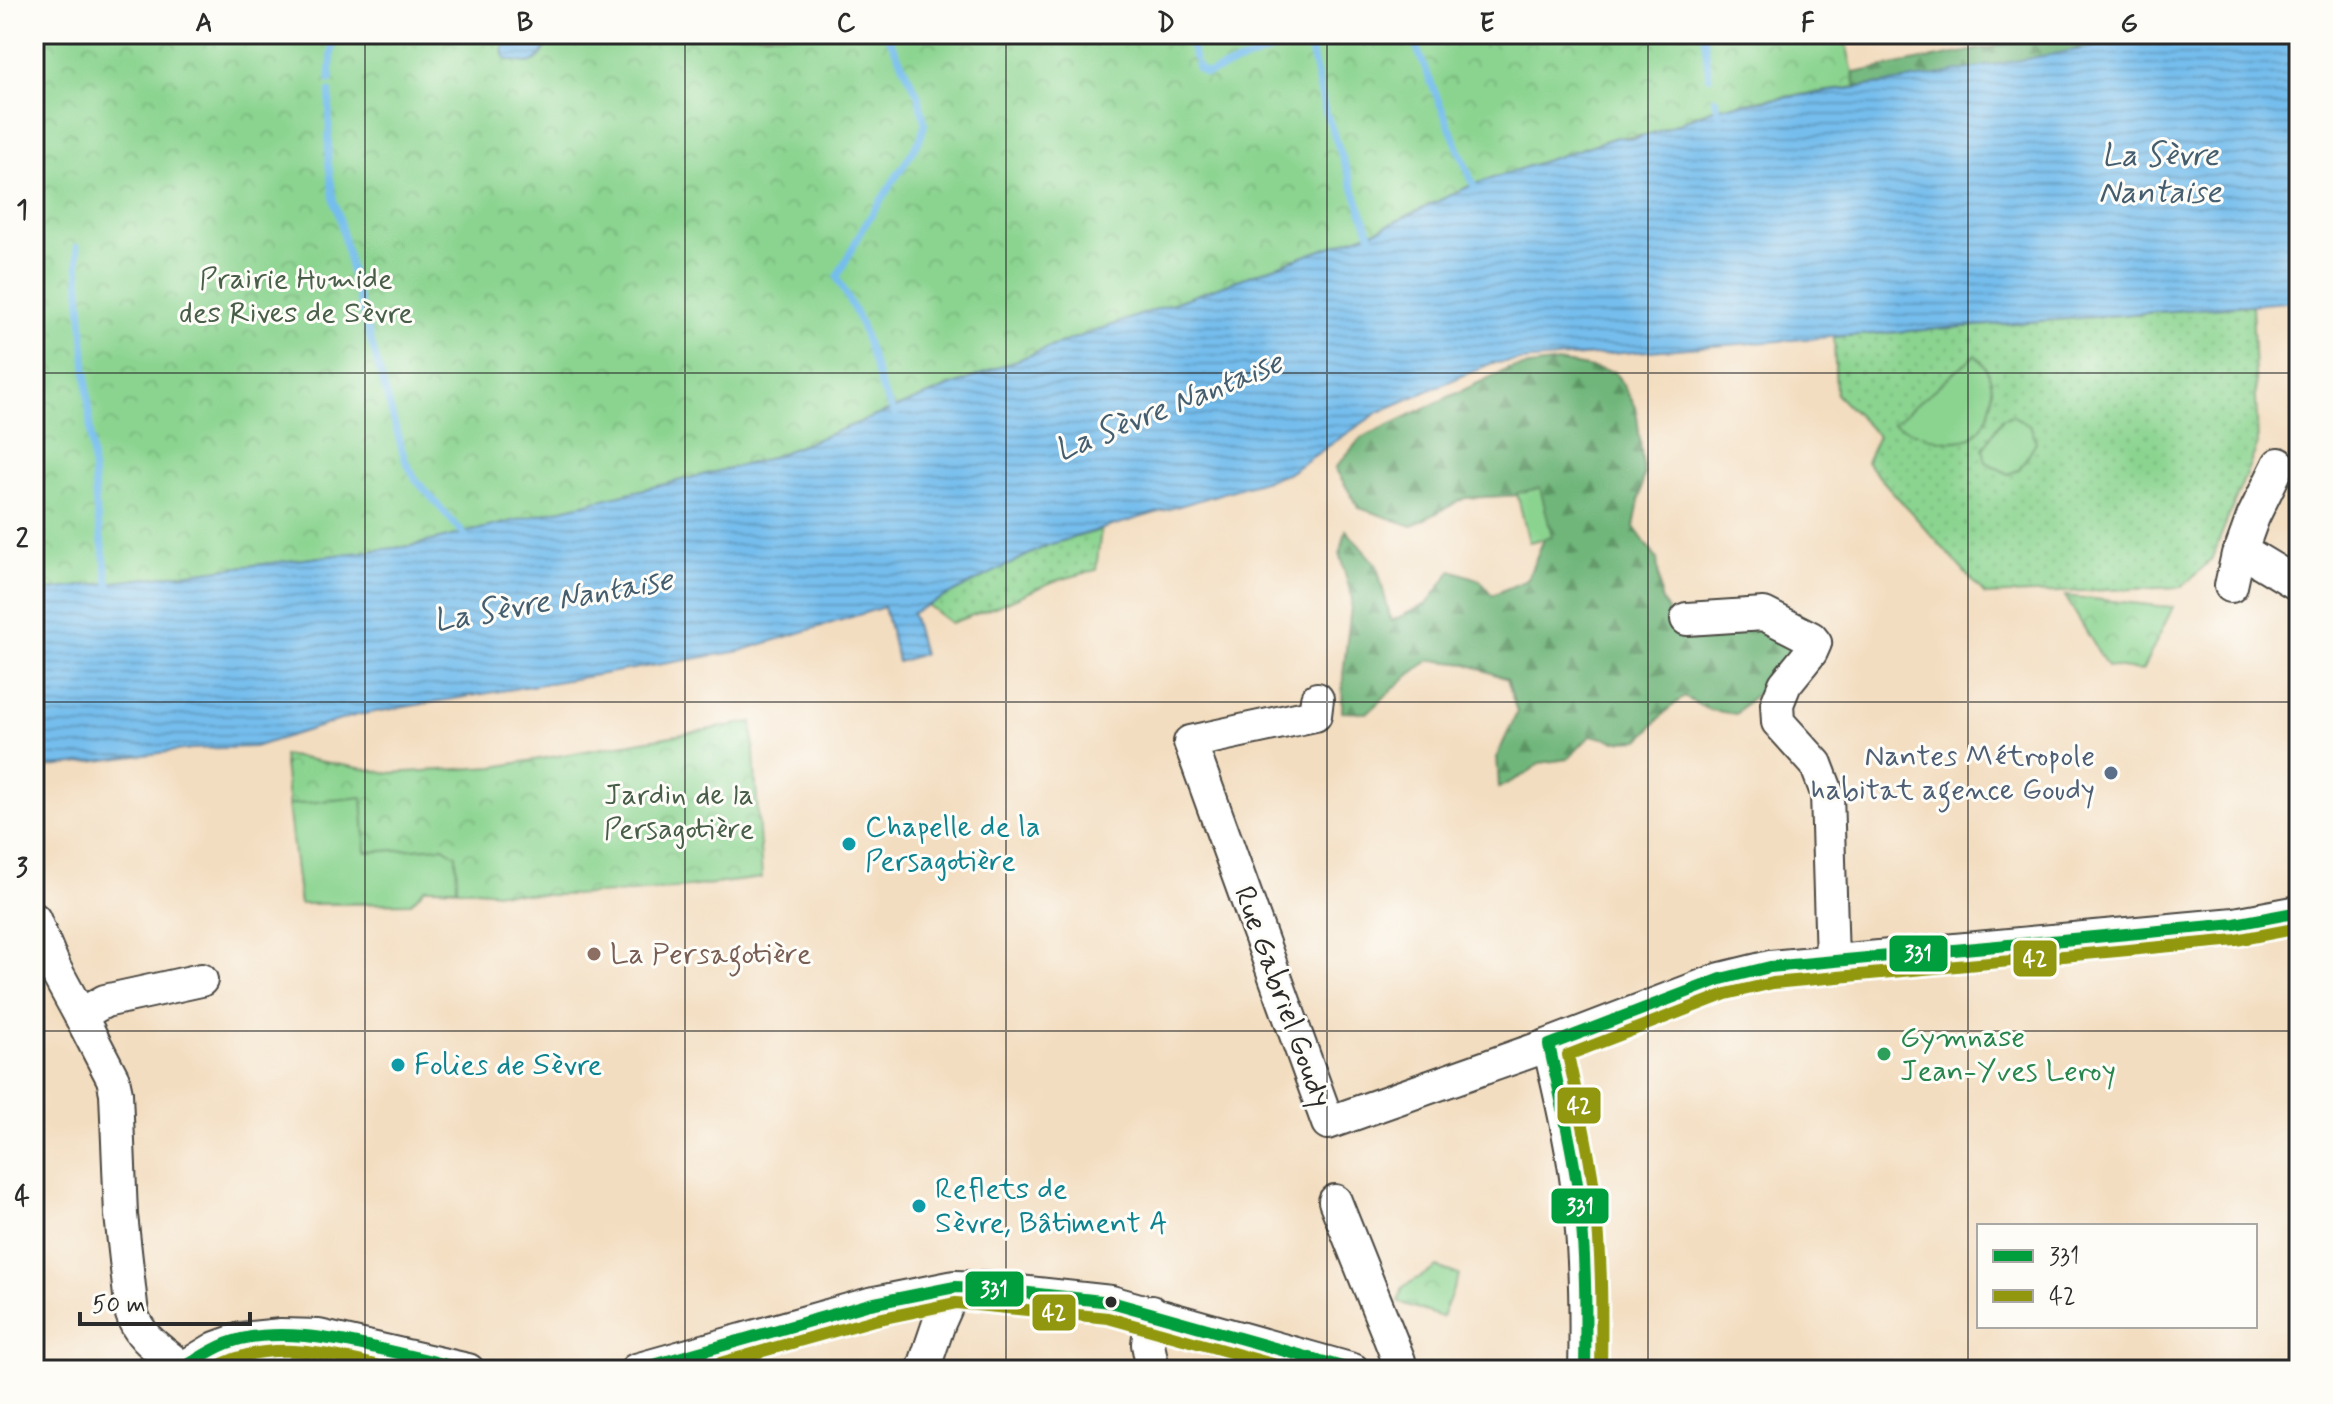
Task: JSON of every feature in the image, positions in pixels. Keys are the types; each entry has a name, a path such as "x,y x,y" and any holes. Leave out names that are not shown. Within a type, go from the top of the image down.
{"street":[{"path":"2231,586 2238,554 2279,464"},
{"path":"2241,550 2299,585"},
{"path":"1687,619 1764,614 1815,643 1785,684 1777,704 1778,722 1816,764 1827,793 1832,961"},
{"name":"Rue Gabriel Goudy","path":"1317,699 1315,715 1190,742 1328,1123 1549,1045 1733,975 1770,967 2223,925 2299,912"},
{"path":"34,919 55,969 113,1079 121,1215 132,1314 136,1328 149,1342 182,1369 216,1348 241,1339 281,1335 319,1336 468,1370"},
{"path":"80,1015 105,1001 201,980"},
{"path":"1549,1045 1571,1144 1579,1202 1584,1253 1585,1370"},
{"path":"1335,1201 1399,1361 1399,1370"},
{"path":"923,1370 955,1287"},
{"path":"636,1370 870,1304 955,1287 1111,1302 1353,1370"},
{"path":"1152,1312 1148,1344 1153,1370"}],"green space":[{"name":"Prairie Humide des Rives de Sèvre","path":"34,34 1844,34 1856,87 1722,107 1658,131 1616,137 1472,185 1380,229 1048,348 764,460 411,546 34,592"},
{"path":"2061,34 2299,35 2291,39 1856,87 1853,73"},
{"path":"2252,305 2258,444 2211,560 2182,587 1985,595 1866,462 1878,436 1836,394 1834,337"},
{"path":"1975,355 1988,372 1992,392 1989,412 1974,435 1948,441 1929,438 1893,424"},
{"path":"1558,362 1615,372 1636,407 1644,474 1634,527 1657,559 1661,598 1680,634 1691,636 1741,610 1807,643 1765,704 1758,693 1736,714 1709,710 1684,697 1667,710 1640,740 1616,741 1591,735 1568,759 1540,763 1499,788 1497,756 1517,713 1507,679 1467,664 1430,660 1367,713 1342,712 1352,598 1340,556 1346,530 1377,566 1391,621 1427,604 1452,570 1480,580 1492,595 1527,580 1549,527 1523,495 1465,498 1412,526 1359,508 1335,468 1361,438 1508,369"},
{"path":"2012,415 2031,427 2036,442 2019,470 2008,474 1986,462 1983,449 2002,419"},
{"path":"1540,488 1552,537 1529,542 1517,493"},
{"path":"1101,530 1096,570 1052,582 951,623 927,605 1048,545"},
{"path":"2065,596 2173,607 2142,671 2107,666"},
{"name":"Jardin de la Persagotière","path":"752,722 762,878 580,895 425,888 411,903 300,904 283,755 388,773 494,767"},
{"path":"362,797 366,852 443,847 456,855 457,888 425,888 411,903 300,904 288,805"},
{"path":"1437,1267 1459,1275 1442,1317 1398,1302 1403,1287"}],"water":[{"path":"510,34 547,34 549,40 541,55 528,63 505,59 503,48"},
{"name":"La Sèvre Nantaise","path":"2299,35 2299,301 1492,363 1379,412 1287,474 1048,545 912,613 923,654 898,662 884,607 740,651 357,715 254,747 191,749 34,769 34,592 411,546 764,460 1048,348 1380,229 1472,185 1617,137 1634,139 1663,130 1719,107 1897,82 2155,36 2291,39"}],"waterway":[{"path":"330,80 333,34"},
{"path":"887,34 918,95 925,123 920,140 863,228 837,277 860,322 883,392 895,415"},
{"path":"1187,34 1195,58"},
{"path":"1411,34 1476,191"},
{"path":"1704,34 1709,77"},
{"path":"1197,65 1207,74 1308,37 1324,107 1372,239"},
{"path":"330,92 328,160 334,202 405,460 416,480 469,540"},
{"path":"1715,99 1720,116"},
{"path":"77,247 96,508 110,591"}],"transit line":[{"name":"331","path":"1549,1045 1721,979 1770,967 2235,924 2299,912"},
{"name":"42","path":"1601,1370 1597,1218 1590,1160 1568,1055 1726,994 1773,983 2236,940 2299,928"},
{"name":"331","path":"1549,1045 1579,1197 1585,1283 1585,1370"},
{"name":"331","path":"636,1370 870,1304 955,1287 1111,1302 1353,1370"},
{"name":"42","path":"695,1370 874,1320 956,1303 1108,1318 1294,1370"},
{"name":"331","path":"180,1370 233,1341 267,1335 296,1335 354,1343 468,1370"},
{"name":"42","path":"211,1370 233,1359 279,1351 326,1355 396,1370"}],"place":[{"name":"Nantes Métropole habitat agence Goudy","path":"2111,773"},
{"name":"Chapelle de la Persagotière","path":"849,844"},
{"name":"La Persagotière","path":"594,954"},
{"name":"Gymnase Jean-Yves Leroy","path":"1884,1054"},
{"name":"Folies de Sèvre","path":"398,1065"},
{"name":"Reflets de Sèvre, Bâtiment A","path":"919,1206"}]}
